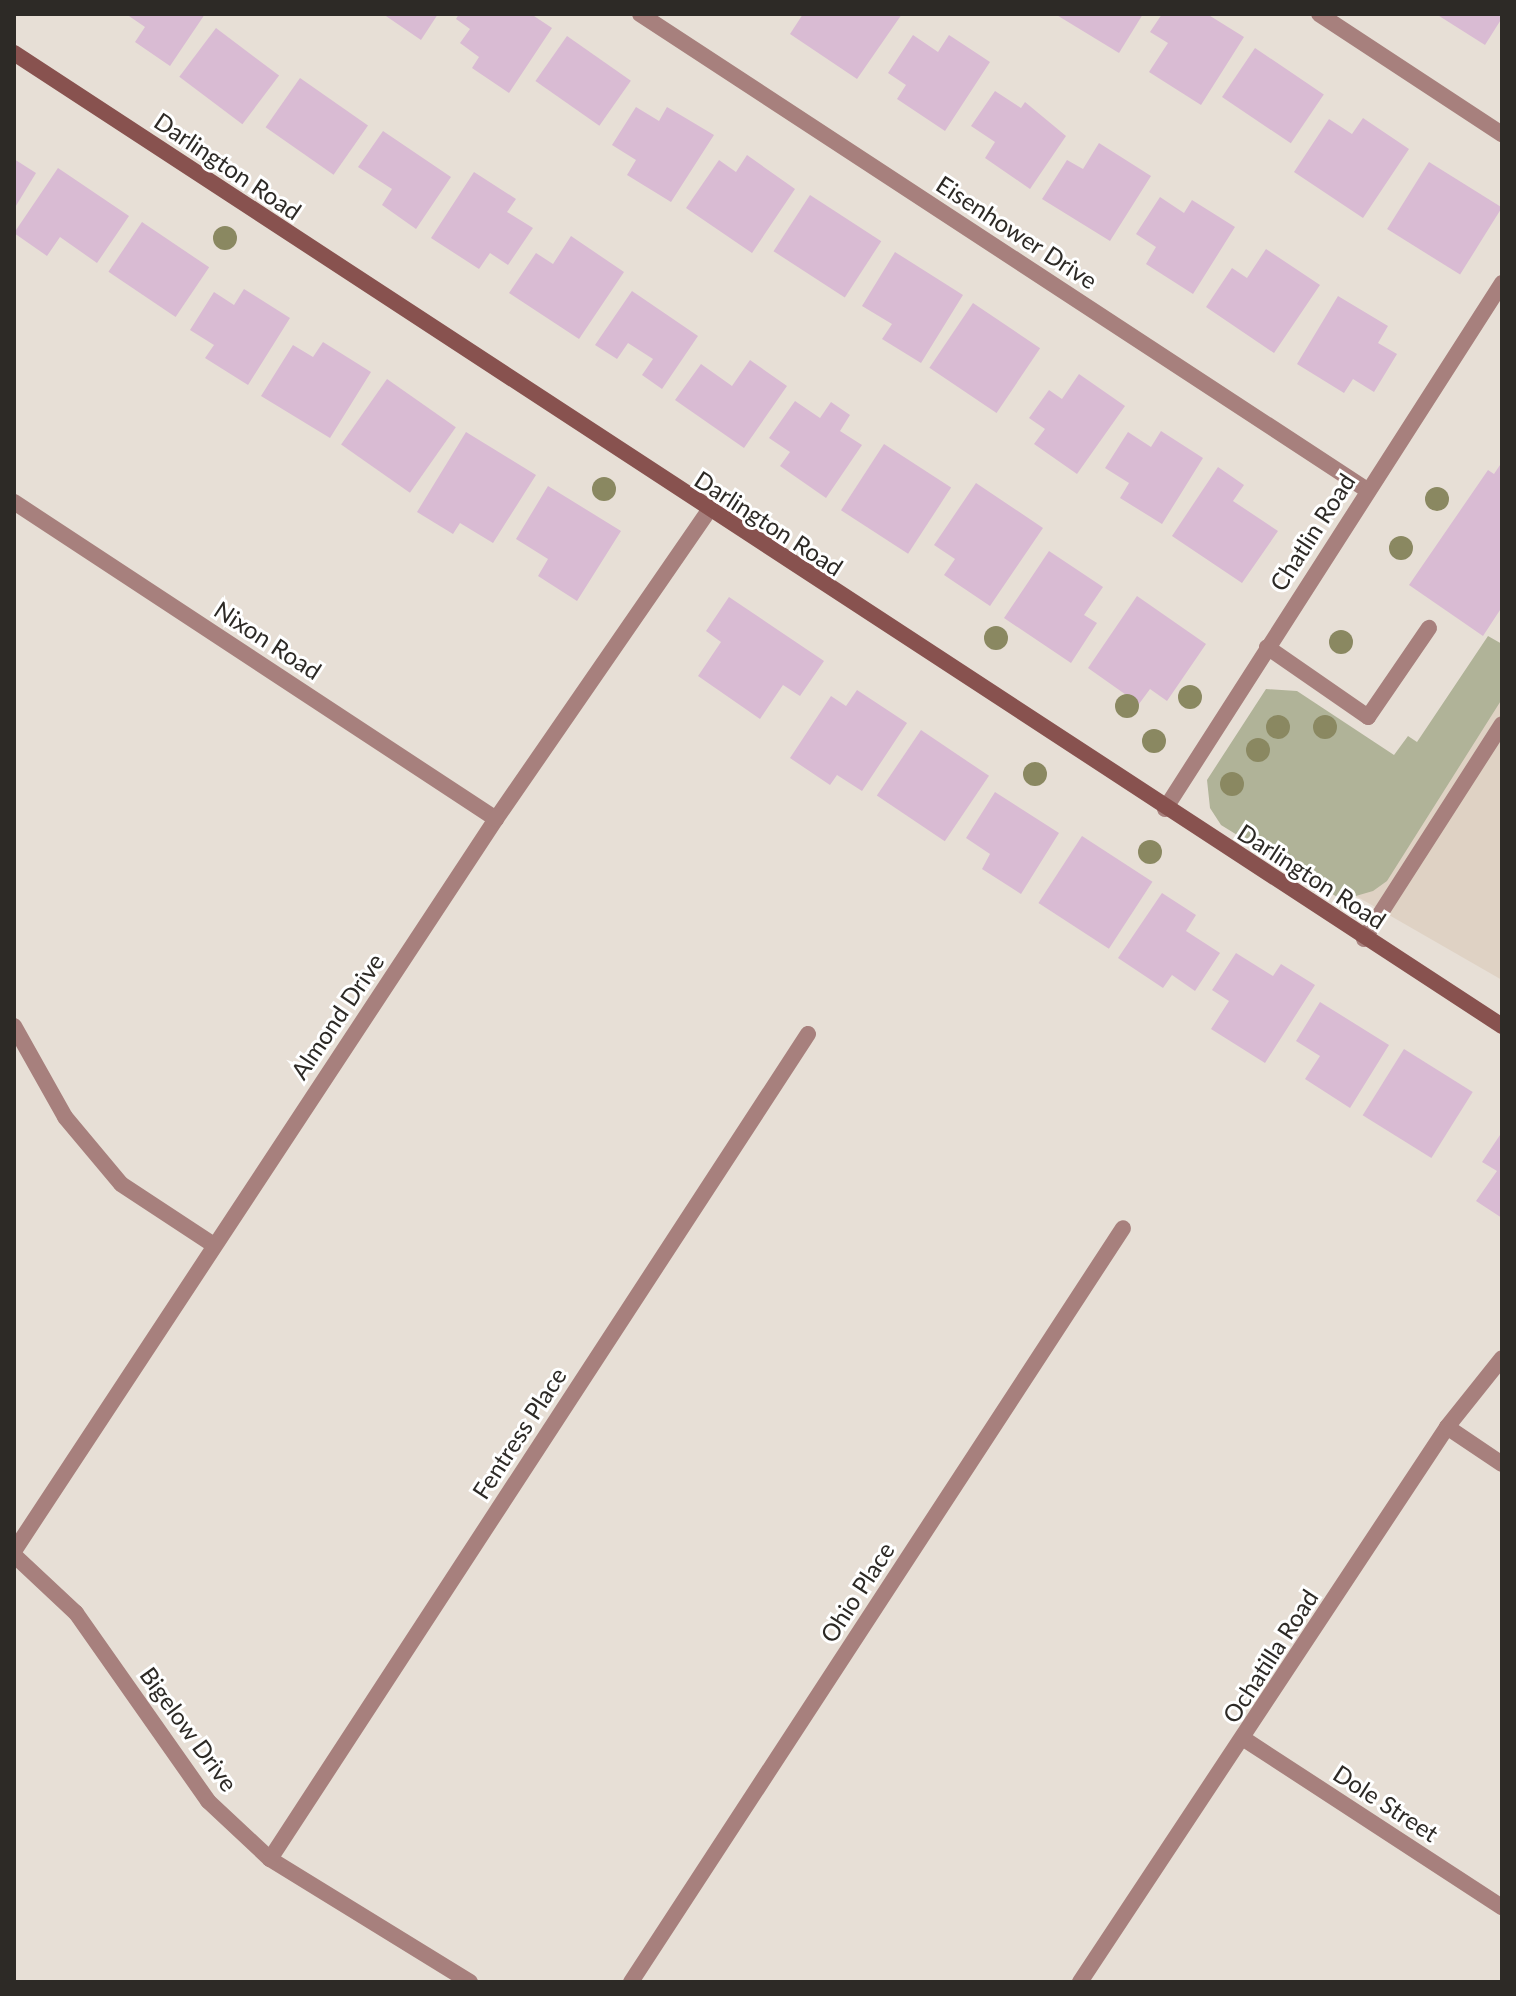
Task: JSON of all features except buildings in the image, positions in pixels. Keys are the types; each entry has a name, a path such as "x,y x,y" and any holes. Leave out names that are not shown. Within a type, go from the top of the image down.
{"street":[{"name":"Eisenhower Drive","path":"640,14 1367,490"},
{"path":"1319,14 1502,134"},
{"name":"Darlington Road","path":"14,53 708,512 1502,1026"},
{"name":"Chatlin Road","path":"1165,809 1502,283"},
{"name":"Nixon Road","path":"14,502 496,819"},
{"name":"Almond Drive","path":"14,1553 496,819 708,512"},
{"path":"1267,647 1368,717 1429,628"},
{"path":"1364,939 1502,724"},
{"path":"14,1026 65,1117 121,1184 214,1245"},
{"name":"Fentress Place","path":"270,1859 808,1034"},
{"name":"Ohio Place","path":"631,1982 1123,1228"},
{"name":"Ochatilla Road","path":"1080,1982 1244,1739 1447,1427 1502,1358"},
{"path":"1447,1427 1502,1464"},
{"name":"Bigelow Drive","path":"14,1553 76,1613 208,1801 270,1859 470,1982"},
{"name":"Dole Street","path":"1244,1739 1502,1907"}],"shaded area":[{"path":"1502,657 1502,980 1349,892"}],"green space":[{"path":"1488,636 1502,644 1502,699 1387,881 1373,891 1342,900 1221,825 1210,808 1207,780 1266,689 1297,691 1394,755 1408,736 1417,742"}]}
